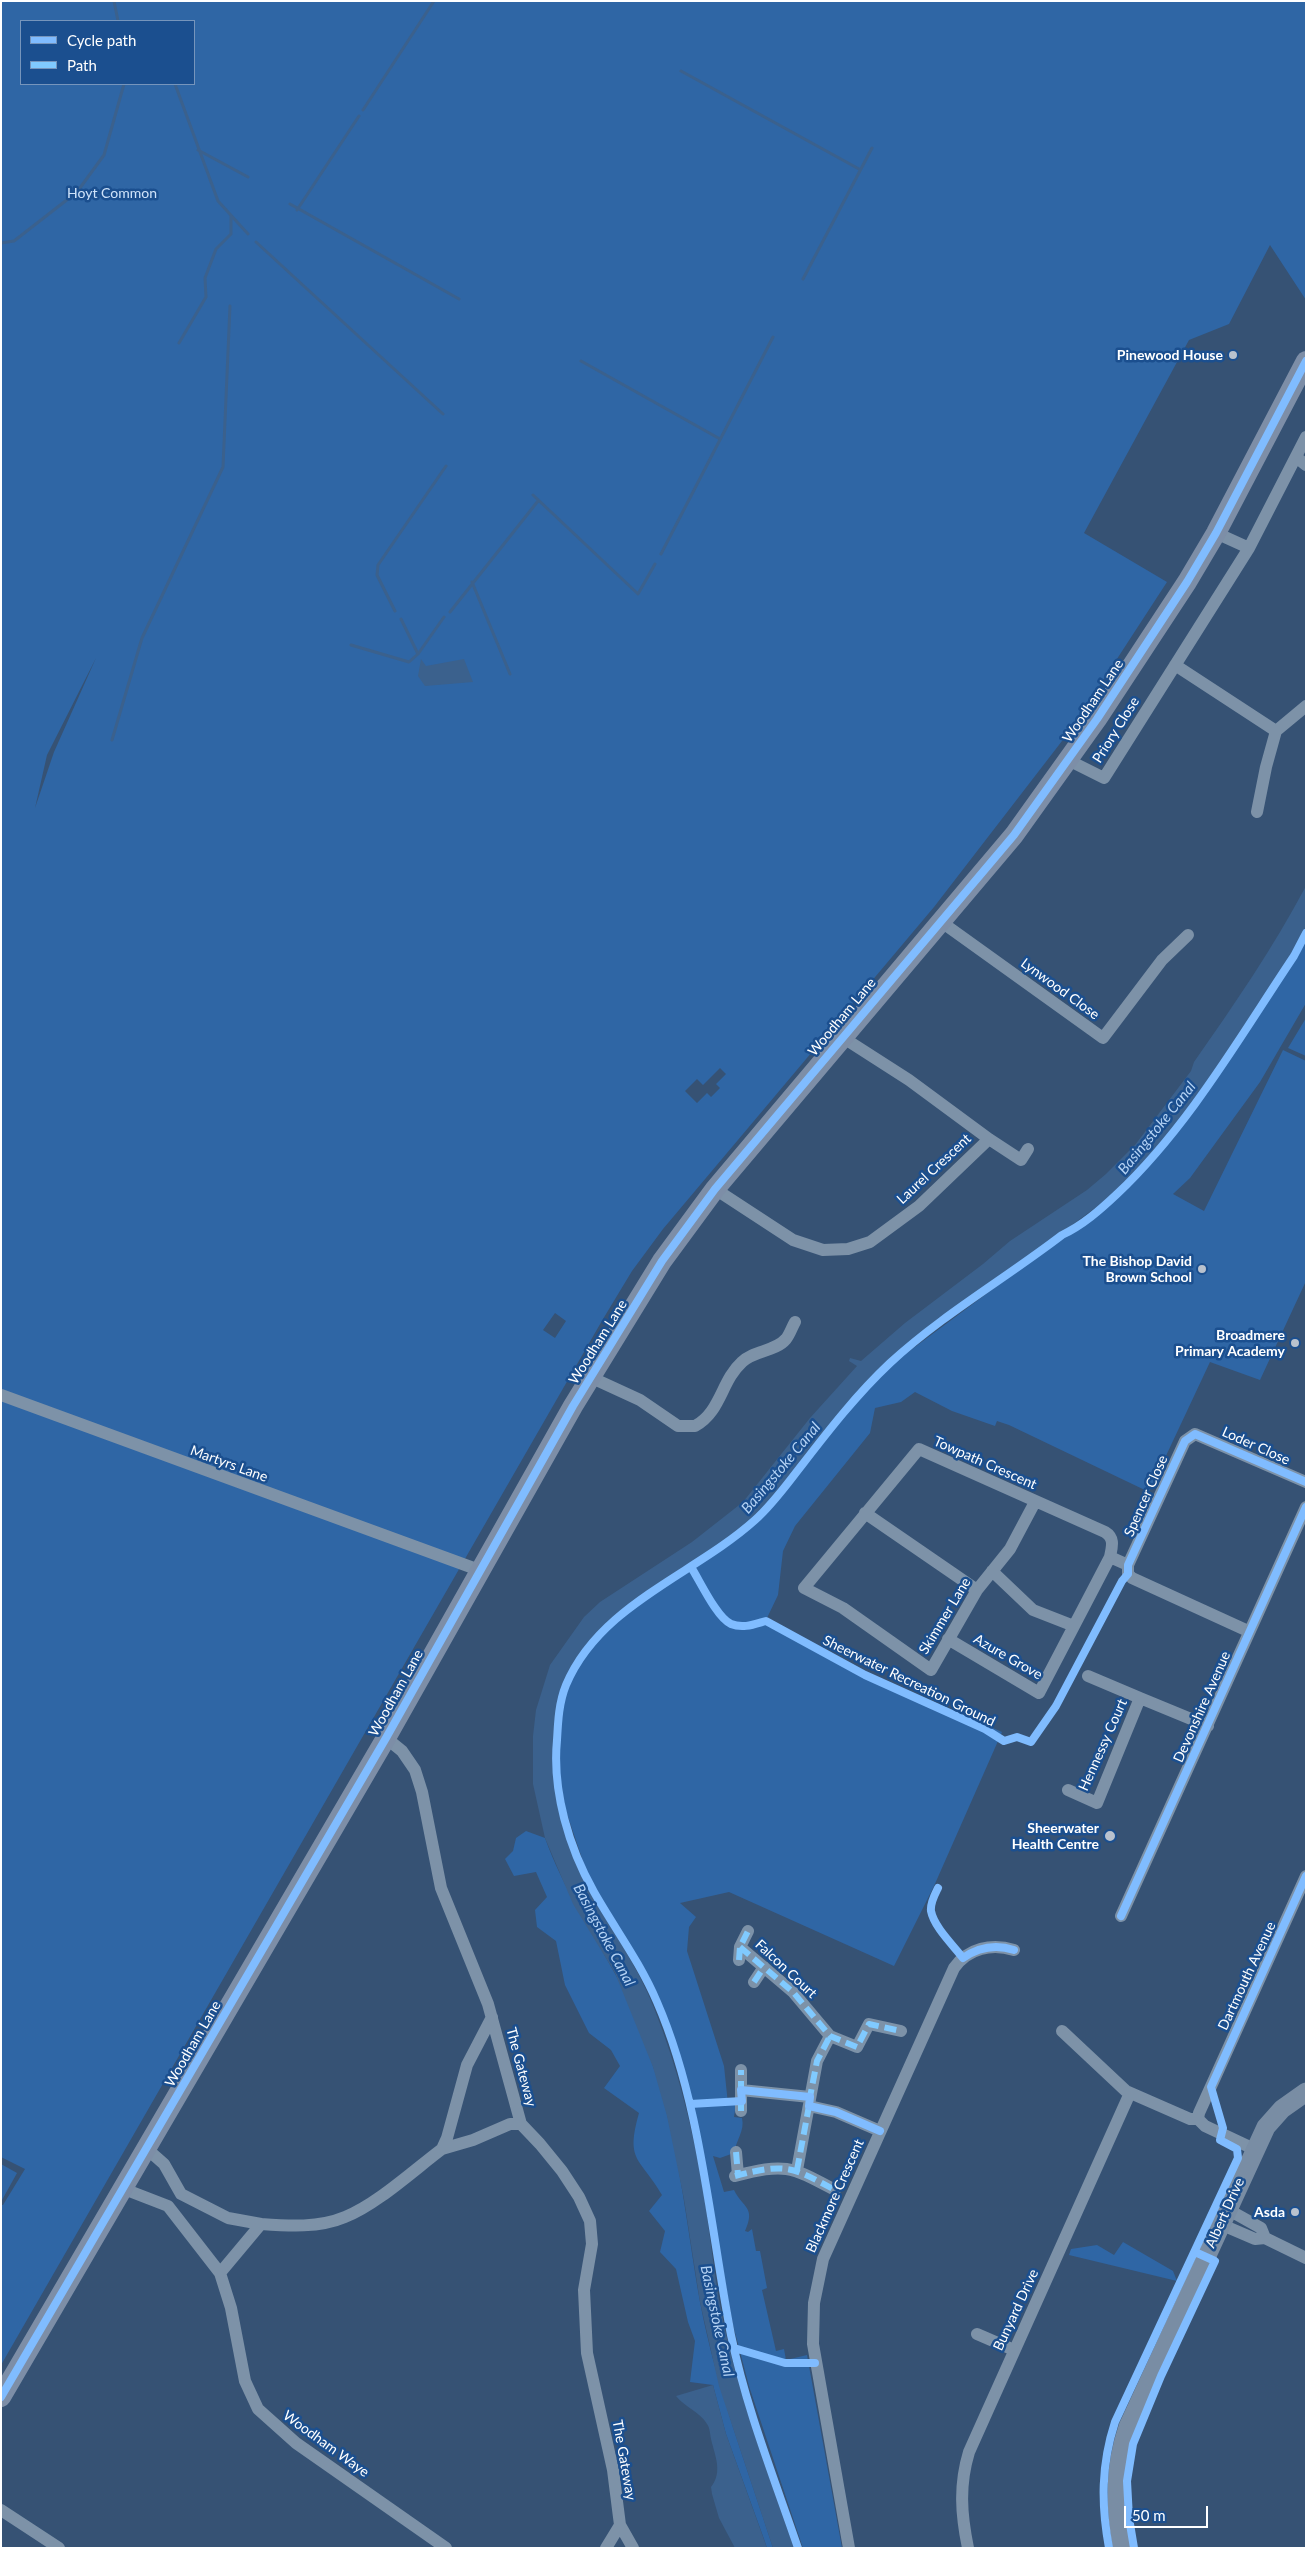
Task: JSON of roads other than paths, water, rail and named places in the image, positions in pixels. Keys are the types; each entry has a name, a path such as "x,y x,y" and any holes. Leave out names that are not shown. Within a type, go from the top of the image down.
{"main road":[{"name":"Woodham Lane","path":"1,2397 386,1738 483,1563 590,1377 662,1261 715,1189 1014,835 1068,760 1187,582 1216,533 1304,370"}],"street":[{"name":"Priory Close","path":"1068,760 1104,778 1249,548 1301,461 1306,437"},
{"path":"1216,533 1249,548"},
{"path":"1175,665 1276,731"},
{"path":"1257,812 1266,767 1276,731 1306,706"},
{"name":"Lynwood Close","path":"940,922 1103,1038 1162,960 1188,935"},
{"name":"Laurel Crescent","path":"842,1037 909,1080 989,1139 1022,1160 1028,1149"},
{"name":"Laurel Crescent","path":"715,1189 793,1240 823,1250 848,1249 870,1242 919,1206 989,1139"},
{"path":"590,1377 640,1400 678,1426 695,1426 712,1413 732,1372 742,1361 756,1352 778,1345 785,1340 795,1322"},
{"name":"Martyrs Lane","path":"1,1395 447,1560 483,1563"},
{"name":"Loder Close","path":"1195,1434 1306,1482"},
{"name":"Spencer Close","path":"1128,1565 1185,1441 1195,1434"},
{"name":"Towpath Crescent","path":"804,1588 919,1449 1110,1535 1113,1543 1110,1557"},
{"name":"Skimmer Lane","path":"804,1588 843,1608 931,1670 977,1590 1010,1548 1035,1502"},
{"name":"Devonshire Avenue","path":"1121,1916 1208,1726 1248,1631 1306,1507"},
{"path":"865,1513 977,1590"},
{"path":"992,1571 1033,1610 1074,1626 1110,1557 1128,1565 1128,1574 1132,1578 1248,1631"},
{"name":"Azure Grove","path":"948,1639 1039,1693 1074,1626"},
{"name":"Hennessy Court","path":"1068,1790 1097,1803 1140,1698 1088,1676"},
{"name":"Devonshire Avenue","path":"1140,1698 1208,1726"},
{"name":"The Gateway","path":"386,1738 402,1751 415,1770 422,1792 441,1888 472,1960 492,2016 521,2124 562,2171 579,2197 590,2221 592,2244 584,2290 584,2330 587,2353 613,2470 620,2524 633,2548"},
{"name":"Dartmouth Avenue","path":"1198,2119 1199,2113 1306,1876"},
{"name":"Falcon Court","path":"739,1960 740,1947 748,1931"},
{"name":"Blackmore Crescent","path":"849,2548 815,2363 814,2304 823,2259 957,1963 971,1953 986,1947 1002,1946 1014,1950"},
{"name":"Falcon Court","path":"740,1947 793,1992 830,2036"},
{"path":"754,1982 764,1967"},
{"path":"442,2149 447,2138 467,2065 492,2016"},
{"path":"797,2170 817,2061 830,2036 857,2047 869,2024 901,2031"},
{"path":"1062,2031 1128,2092 1190,2119 1198,2119 1205,2126 1254,2149"},
{"path":"741,2070 741,2111"},
{"path":"742,2090 810,2102 880,2131"},
{"name":"Bunyard Drive","path":"968,2548 961,2508 964,2472 969,2452 1128,2092"},
{"name":"Albert Drive","path":"1122,2548 1116,2491 1117,2466 1122,2445 1254,2149 1274,2117 1306,2092"},
{"path":"146,2149 164,2164 179,2191 228,2218 262,2224 303,2226 343,2218 366,2205 442,2149 461,2145 510,2124 521,2124"},
{"path":"736,2152 736,2175 775,2167 797,2170 835,2190"},
{"path":"124,2189 168,2206 179,2191"},
{"name":"Woodham Waye","path":"168,2206 220,2273 231,2308 245,2381 258,2408 296,2443 446,2548"},
{"path":"1223,2216 1261,2228 1265,2238 1306,2258"},
{"path":"220,2273 262,2224"},
{"path":"977,2334 1014,2350"},
{"path":"1,2510 59,2548"},
{"path":"606,2548 620,2524"}],"water":[{"path":"421,659 426,666 464,659 473,682 425,686 418,676"},
{"name":"Basingstoke Canal","path":"1306,886 1306,926 1297,948 1179,1121 1149,1158 1123,1185 1104,1201 949,1313 890,1361 863,1387 772,1500 751,1522 725,1542 636,1600 609,1622 586,1646 568,1674 557,1706 554,1730 554,1779 563,1826 570,1849 591,1893 648,1993 663,2031 684,2100 704,2194 722,2315 736,2374 754,2433 794,2548 773,2548 719,2386 700,2302 684,2199 667,2116 653,2067 615,1973 573,1904 545,1838 533,1784 533,1736 536,1710 550,1665 584,1617 600,1602 692,1542 743,1502 810,1418 857,1366 849,1361 850,1358 861,1361 905,1323 983,1264 1010,1241 1087,1190 1135,1145 1191,1071 1194,1062 1267,954"},
{"path":"713,2385 726,2434 767,2548 735,2548 719,2518 712,2494 711,2487 717,2476 717,2470 709,2427 701,2416 676,2396"}],"waterway":[{"path":"114,1 118,20"},
{"path":"363,110 434,1"},
{"path":"681,71 859,169"},
{"path":"1,243 14,241 77,192 104,155 124,85"},
{"path":"175,85 218,201 248,234"},
{"path":"297,210 359,116"},
{"path":"803,279 872,148"},
{"path":"198,150 248,177"},
{"path":"290,204 459,299"},
{"path":"179,343 206,297 205,278 216,249 231,234 231,215"},
{"path":"256,242 443,414"},
{"path":"112,740 142,638 223,467 230,306"},
{"path":"661,554 773,337"},
{"path":"581,361 720,439"},
{"path":"395,611 377,575 378,565 446,466"},
{"path":"533,495 637,593"},
{"path":"450,612 538,501"},
{"path":"638,594 655,564"},
{"path":"472,582 510,674"},
{"path":"351,645 409,662 418,654 444,617"},
{"path":"401,619 418,654"}],"place":[{"name":"Pinewood House","path":"1233,355"},
{"name":"The Bishop David Brown School","path":"1202,1269"},
{"name":"Broadmere Primary Academy","path":"1295,1343"},
{"name":"Sheerwater Health Centre","path":"1110,1836"},
{"name":"Asda","path":"1295,2212"}],"park label":[{"name":"Hoyt Common","path":"112,193"}]}
